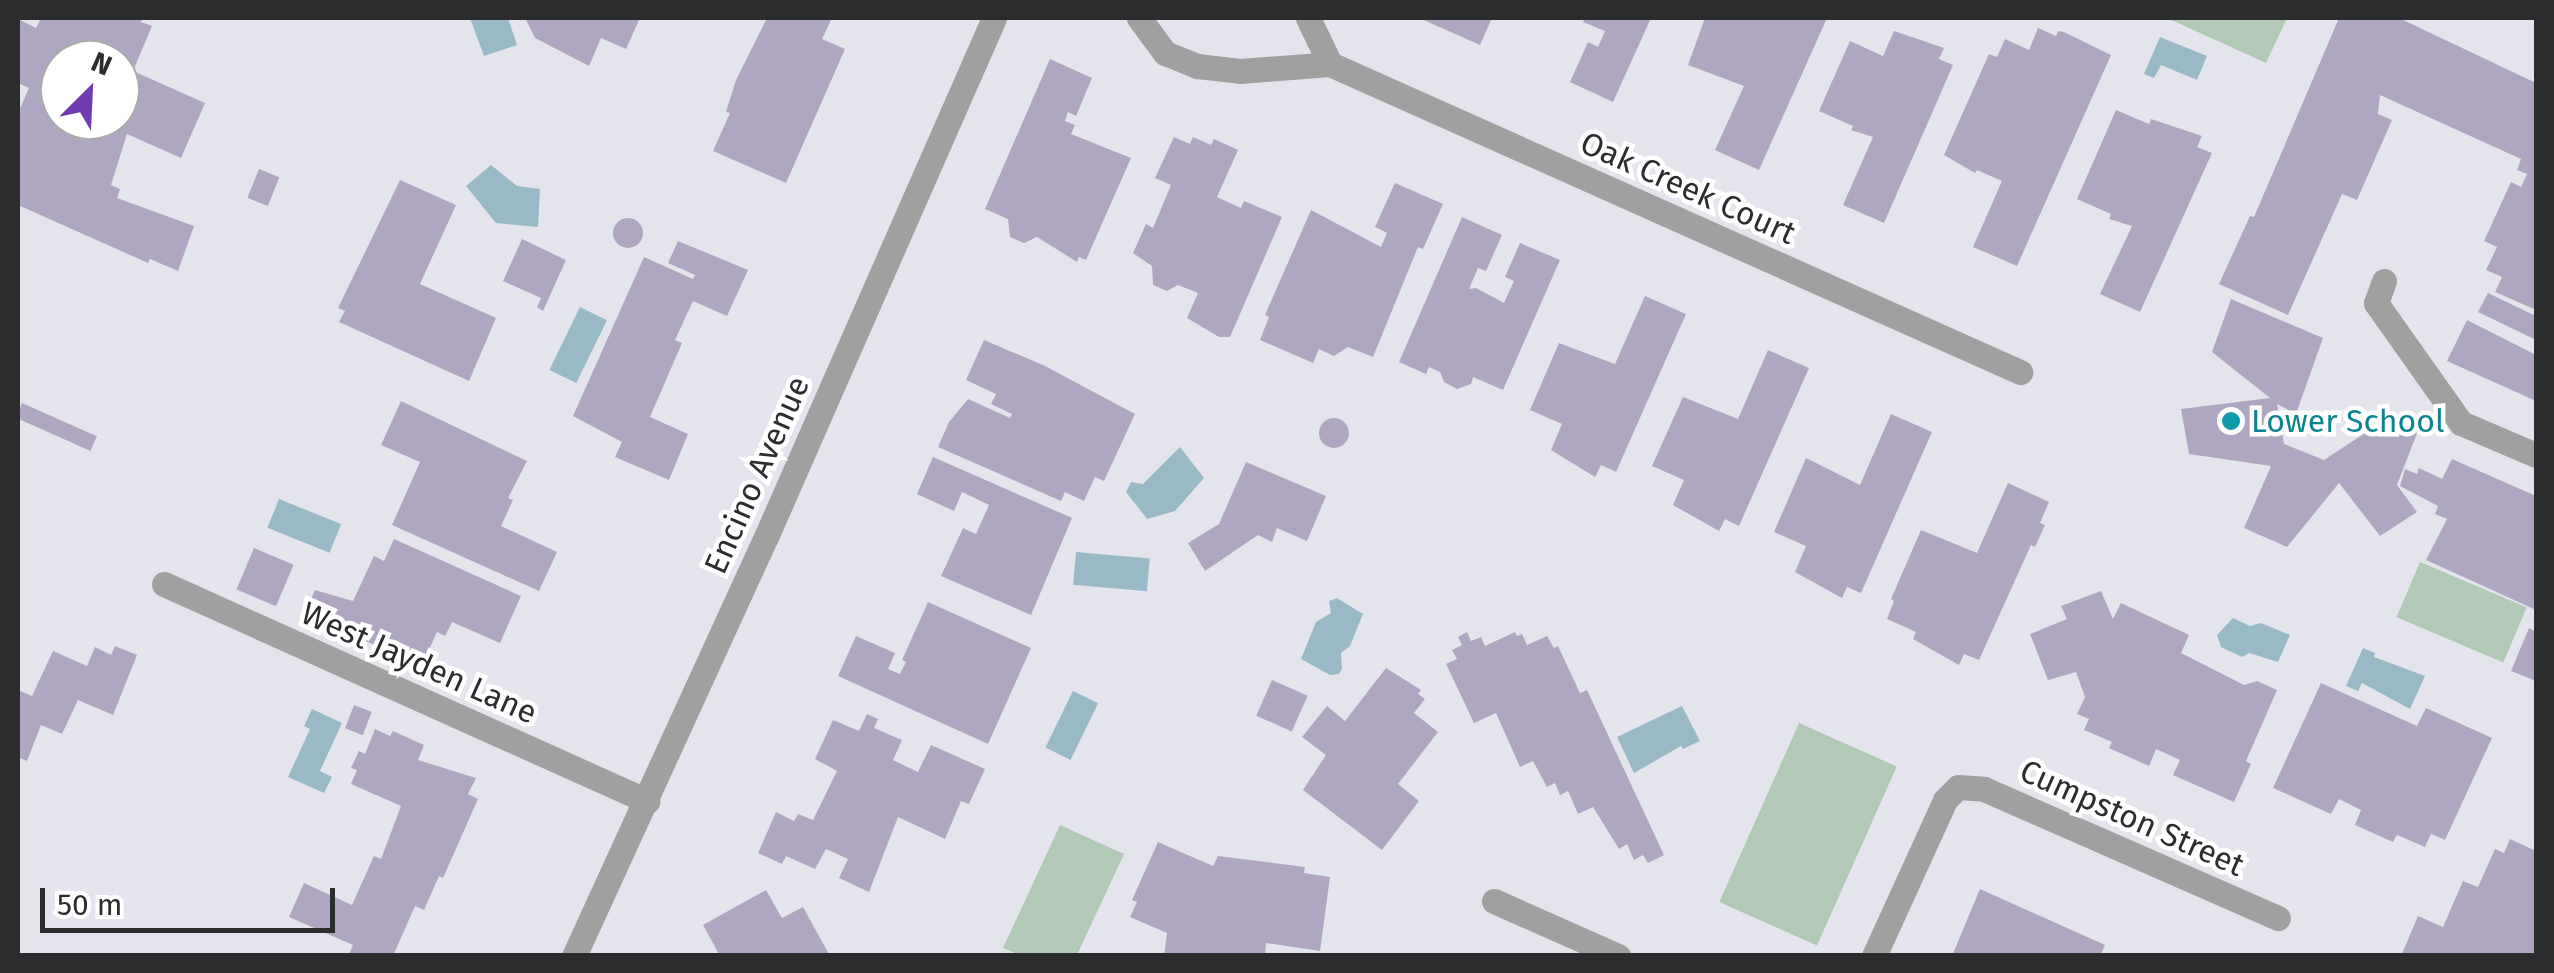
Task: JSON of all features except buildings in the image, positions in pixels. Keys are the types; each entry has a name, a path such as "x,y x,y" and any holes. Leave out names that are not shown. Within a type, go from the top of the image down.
{"street":[{"name":"Encino Avenue","path":"574,956 647,801 994,18"},
{"name":"Oak Creek Court","path":"1140,18 1165,53 1197,66 1240,72 1330,64 2020,372"},
{"path":"1308,18 1330,64"},
{"path":"2384,281 2376,303 2461,423 2536,455"},
{"name":"West Jayden Lane","path":"164,584 647,801"},
{"name":"Cumpston Street","path":"1874,956 1945,800 1958,787 1984,789 2278,918"},
{"path":"1494,901 1618,956"}],"green space":[{"path":"2167,18 2287,18 2266,63"},
{"path":"2420,562 2527,607 2503,663 2397,617"},
{"path":"1799,723 1897,767 1817,946 1719,902"},
{"path":"1060,825 1124,854 1077,955 1020,955 1003,948"}],"water":[{"path":"470,18 508,18 517,45 484,56"},
{"path":"2160,37 2207,56 2197,80 2161,65 2154,78 2144,74"},
{"path":"491,165 517,186 540,189 538,227 496,223 466,186"},
{"path":"580,307 607,320 576,383 549,370"},
{"path":"1180,447 1204,478 1175,511 1147,519 1126,492 1131,482 1143,484"},
{"path":"279,499 341,524 330,553 267,528"},
{"path":"1076,552 1150,558 1147,591 1073,585"},
{"path":"1337,598 1363,614 1350,646 1341,653 1342,669 1339,674 1330,675 1301,659 1316,622 1331,613 1329,601"},
{"path":"2233,618 2250,626 2261,623 2290,635 2278,662 2249,653 2242,657 2221,647 2217,635"},
{"path":"2363,648 2375,653 2374,657 2425,676 2410,709 2362,683 2358,691 2346,686"},
{"path":"1073,691 1098,703 1071,760 1045,748"},
{"path":"1682,706 1700,741 1683,749 1681,746 1634,773 1617,737"},
{"path":"312,709 342,723 320,771 332,777 324,793 288,777 310,729 304,726"}],"place":[{"name":"Lower School","path":"2231,421"}]}
